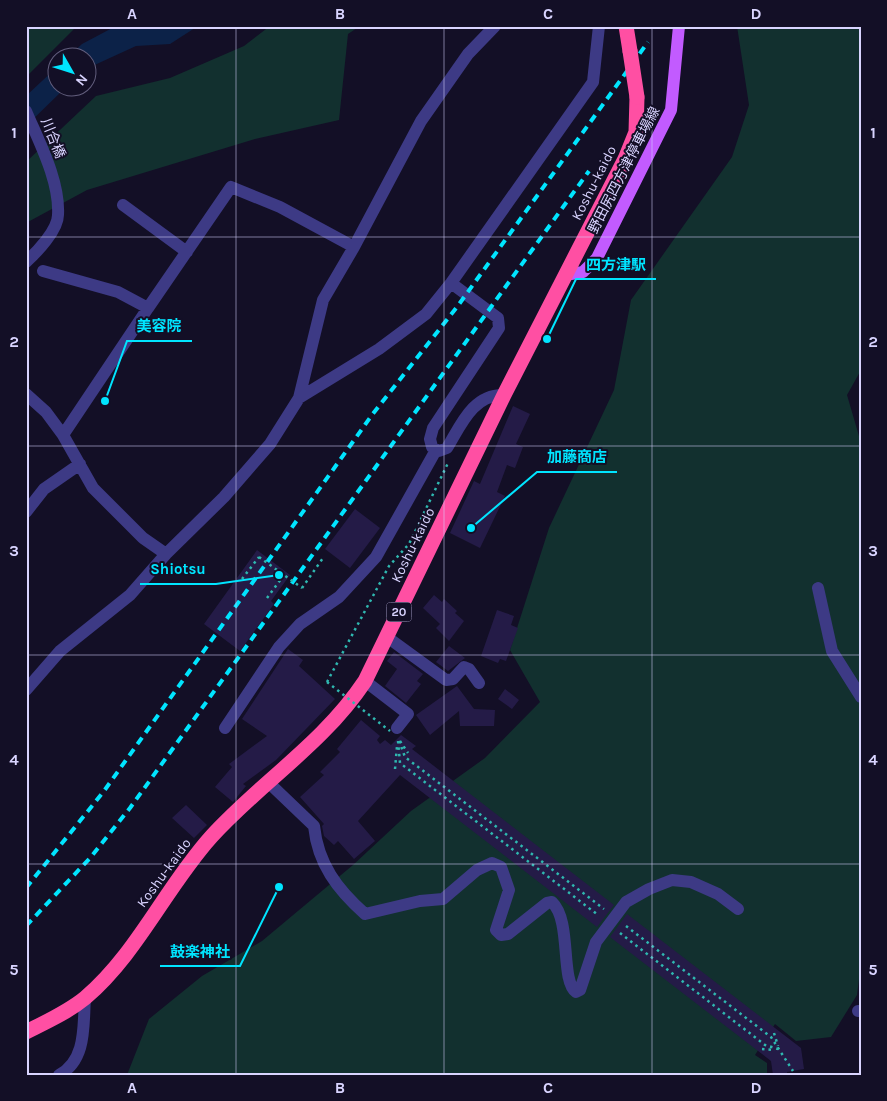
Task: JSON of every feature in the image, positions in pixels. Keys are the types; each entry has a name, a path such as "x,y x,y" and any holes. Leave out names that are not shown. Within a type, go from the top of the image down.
{"highway":[{"name":"Koshu-kaido","path":"26,1032 85,998 123,956 210,838 339,717 365,680 504,394 631,145 638,116 637,97 626,26"}],"main road":[{"name":"野田尻四方津停車場線","path":"565,275 583,272 597,258 671,110 679,26"}],"street":[{"path":"26,690 60,651 130,595 166,554 224,497 270,444 299,398 323,300 354,247 421,121 468,54 496,26"},
{"path":"299,398 379,349 426,314 451,283 593,82 599,26"},
{"name":"川合橋","path":"26,112 52,176 58,216 43,246 26,262"},
{"path":"63,435 231,187 280,207 354,247"},
{"path":"123,205 187,252"},
{"path":"43,271 118,292 148,308"},
{"path":"441,449 432,447 430,439 434,428 499,328 498,318 451,283"},
{"path":"26,394 46,412 63,435 93,488 143,538 166,554"},
{"path":"225,728 279,647 300,624 339,597 376,557 441,449 472,407 485,397 504,394"},
{"path":"26,512 44,489 80,464"},
{"path":"818,588 832,651 861,697"},
{"path":"387,638 446,680 453,679 464,667 469,669 479,682"},
{"path":"365,680 408,714 395,732"},
{"path":"268,782 314,826 316,842 327,868 342,894 365,914 420,901 443,899 477,870 492,863 501,867 509,890 496,930 501,935 508,934 547,903 552,902 557,907 565,941 569,984 576,992 580,990 596,942 626,902 649,889 672,880 691,882 718,894 738,909"},
{"path":"58,1075 66,1071 82,1048 85,998"}],"path":[{"path":"408,753 395,732 327,682 389,566 408,544 449,461 441,449"},
{"path":"242,579 259,557 302,588 323,558"},
{"path":"267,598 284,575"},
{"path":"395,732 400,763 602,919"},
{"path":"395,732 395,769"},
{"path":"395,732 405,757 608,912"},
{"path":"623,924 772,1037 793,1071"},
{"path":"618,931 765,1044 779,1050"},
{"path":"774,1033 779,1050"},
{"path":"762,1050 779,1050"}],"green space":[{"path":"26,26 77,26 55,48 48,48 48,55 26,77"},
{"path":"270,26 360,26 348,34 339,120 255,139 87,190 26,223 26,162 94,98 170,78 244,46"},
{"path":"737,26 861,26 861,370 847,395 861,443 861,964 857,995 831,1037 796,1041 775,1024 755,1055 767,1063 767,1075 127,1075 149,1019 202,976 262,941 353,865 411,811 485,758 540,702 510,650 549,528 614,390 631,300 732,157 749,105"}],"water":[{"path":"116,26 198,26 170,44 136,46 98,63 98,48 78,48"},
{"path":"48,75 48,98 55,98 26,126 26,96"}],"building":[{"path":"513,406 530,414 516,444 523,447 515,468 507,465 497,492 505,496 480,548 450,533 474,481 480,484"},
{"path":"355,509 380,528 350,568 325,549"},
{"path":"257,550 290,575 271,601 274,604 240,651 204,624"},
{"path":"434,595 442,602 444,599 457,611 455,613 464,621 449,641 436,628 440,624 423,608"},
{"path":"497,610 514,616 511,625 518,628 506,661 500,659 498,663 481,656"},
{"path":"449,646 465,658 448,671 436,662"},
{"path":"288,649 303,660 299,666 335,699 276,760 243,784 246,786 233,802 215,787 232,767 229,764 267,736 242,719"},
{"path":"394,652 423,674 417,681 421,684 406,703 385,686 397,669 387,661"},
{"path":"457,686 474,709 495,710 494,726 460,726 459,711 430,735 416,715"},
{"path":"505,689 519,700 512,709 498,699"},
{"path":"361,720 380,736 377,740 380,744 385,740 391,745 401,735 416,746 412,749 614,905 597,927 400,775 358,821 375,841 354,859 338,841 334,845 324,836 322,826 324,824 300,797 324,775 320,772 340,752 337,749"},
{"path":"186,805 207,825 194,838 172,818"},
{"path":"627,914 801,1048 804,1069 787,1072 787,1075 773,1075 771,1061 610,937"}],"railway":[{"path":"26,888 104,791 372,415 457,307 648,42"},
{"path":"26,926 90,858 130,808 589,171"}],"place":[{"name":"四方津駅","path":"547,339"},
{"name":"美容院","path":"105,401"},
{"name":"加藤商店","path":"471,528"},
{"name":"Shiotsu","path":"279,575"},
{"name":"鼓楽神社","path":"279,887"}]}
